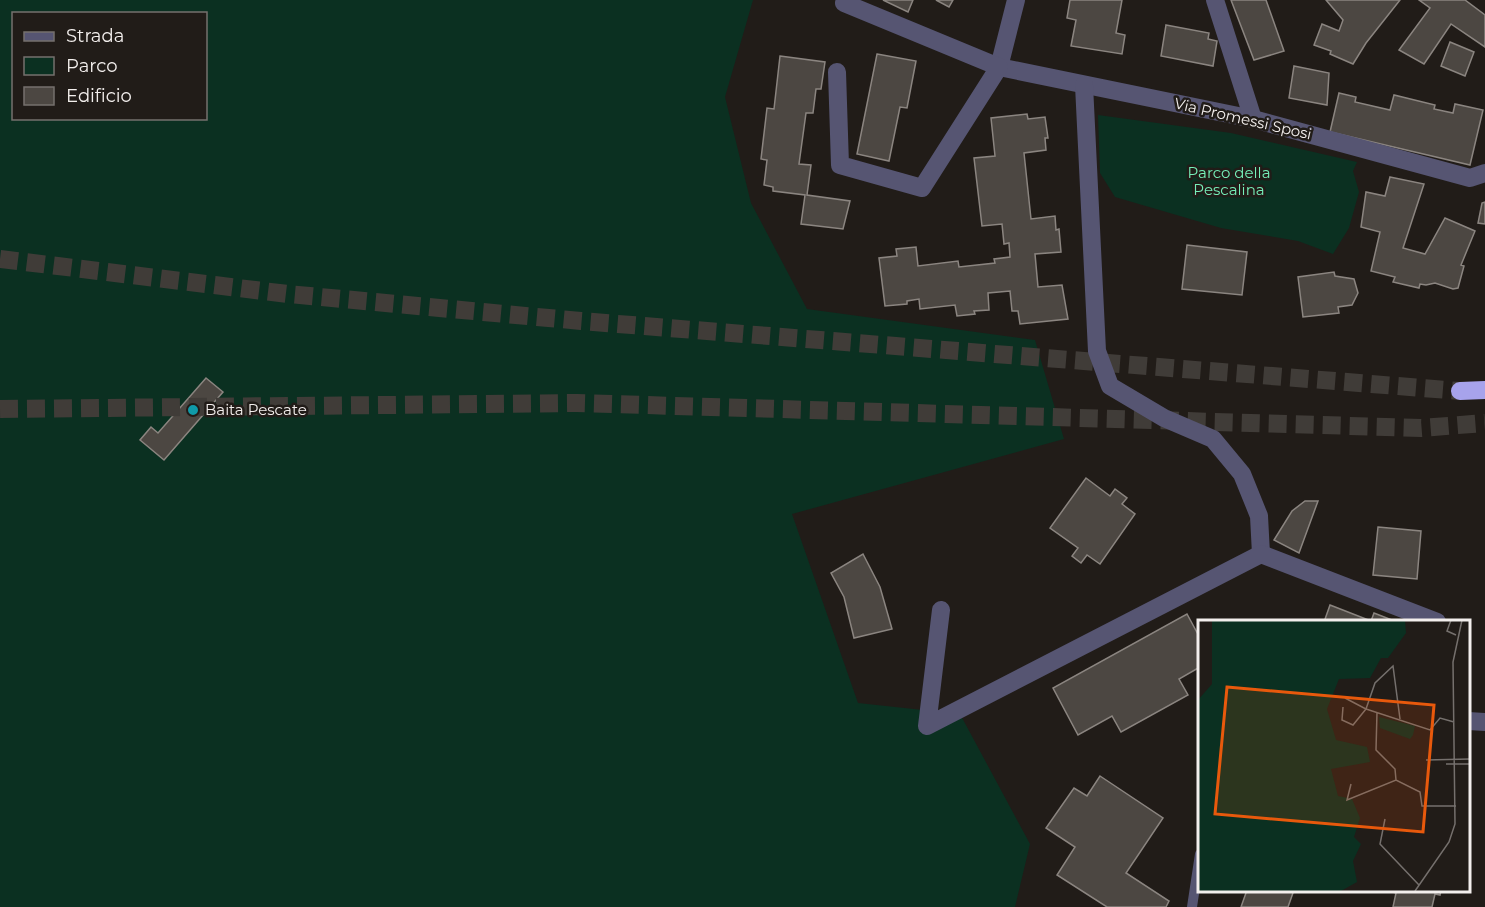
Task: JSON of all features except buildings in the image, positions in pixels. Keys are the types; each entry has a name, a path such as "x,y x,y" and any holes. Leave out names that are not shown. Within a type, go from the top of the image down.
{"highway":[{"path":"1460,391 1485,390"}],"street":[{"path":"837,72 840,165 922,188 999,68 1016,0"},
{"path":"1215,0 1253,119"},
{"name":"Via Promessi Sposi","path":"844,3 999,68 1253,119 1470,177 1485,174"},
{"path":"1084,85 1097,351 1110,386 1164,418 1213,439 1242,474 1259,516 1261,554"},
{"path":"941,610 927,726 1261,554 1432,620"},
{"path":"1470,721 1485,722"}],"lane":[{"path":"1192,907 1198,867"}],"green space":[{"path":"0,0 753,0 725,97 751,203 807,309 1035,340 1064,439 792,514 858,703 960,714 1030,844 1015,907 0,907"},
{"name":"Parco della Pescalina","path":"1098,115 1231,133 1357,162 1353,171 1359,192 1349,228 1333,254 1298,241 1221,228 1115,197 1100,173"}],"tunnel":[{"path":"0,259 288,294 581,321 1460,391"},
{"path":"0,409 577,403 1421,428 1485,423"}],"place":[{"name":"Baita Pescate","path":"193,410"}]}
